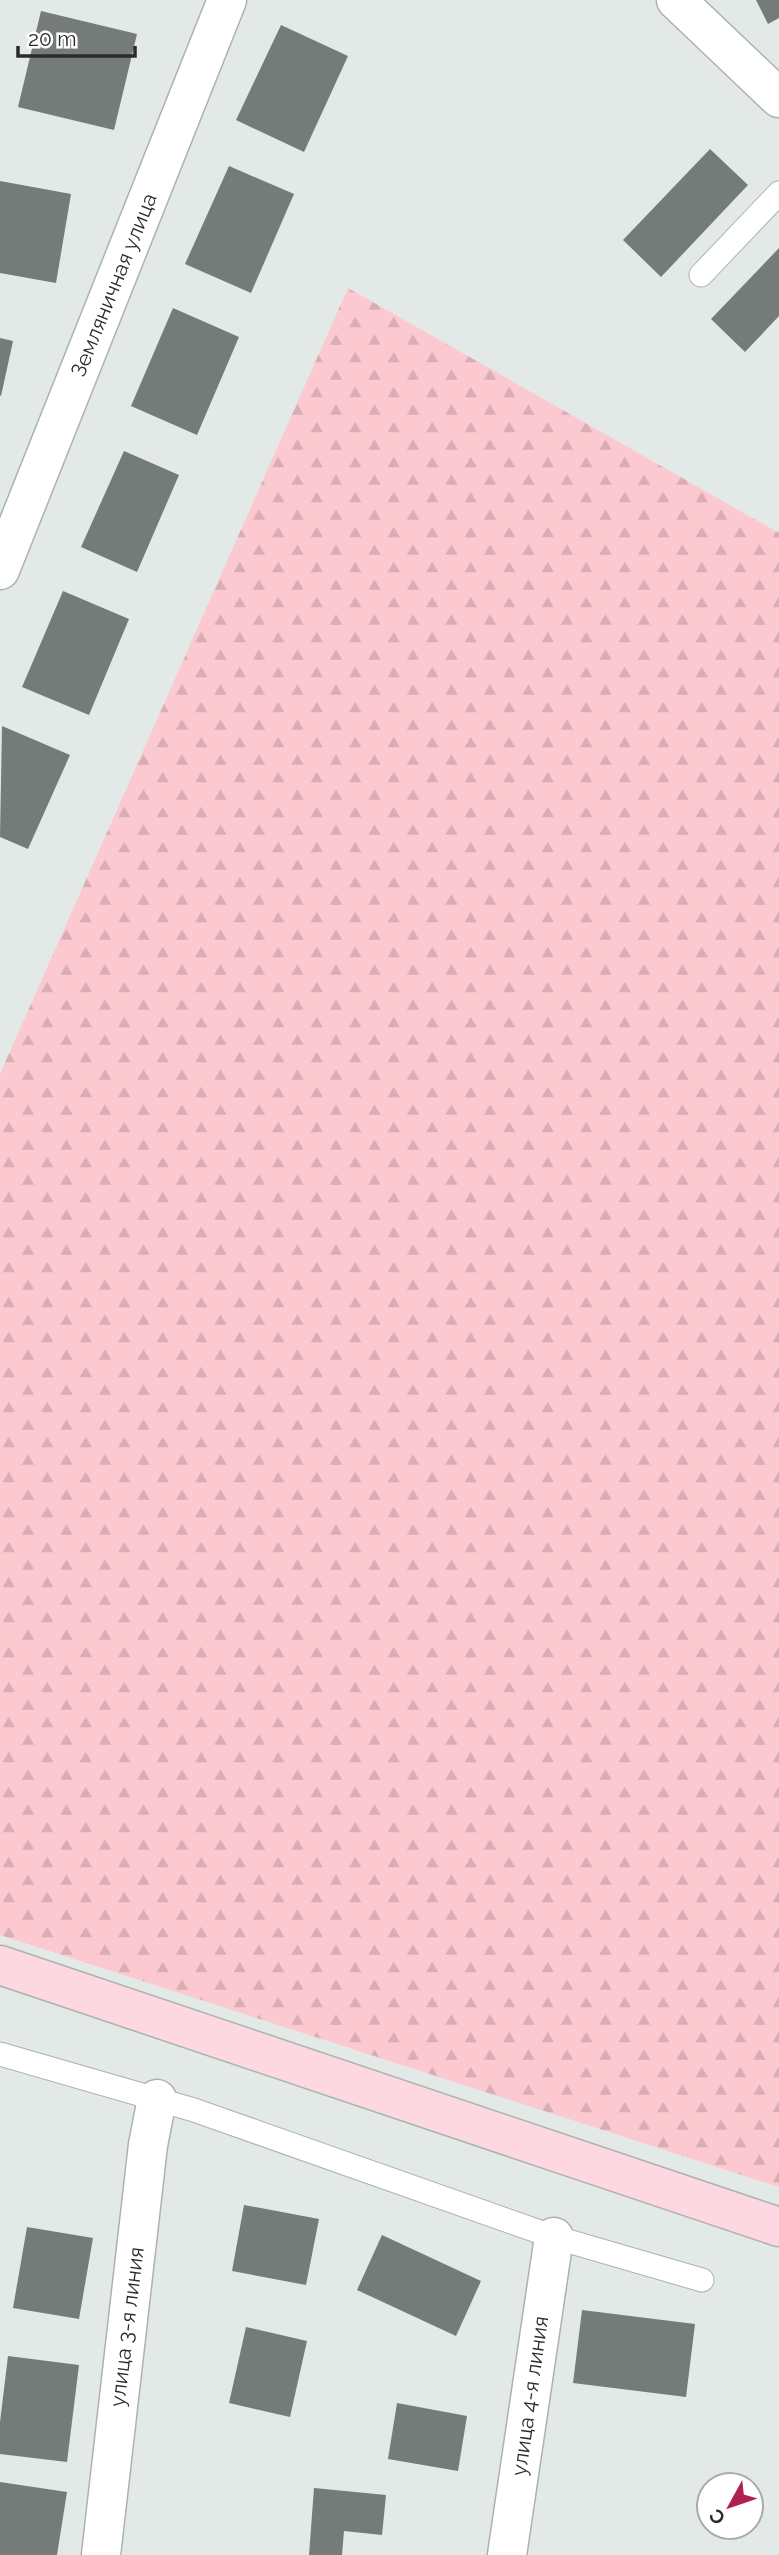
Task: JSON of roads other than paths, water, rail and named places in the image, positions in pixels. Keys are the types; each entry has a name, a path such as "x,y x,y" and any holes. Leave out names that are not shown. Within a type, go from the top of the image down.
{"street":[{"name":"Земляничная улица","path":"0,570 228,0"},
{"path":"676,0 773,83"},
{"path":"0,1965 779,2227"},
{"name":"улица 3-я линия","path":"101,2555 148,2145 157,2099"},
{"name":"улица 4-я линия","path":"507,2555 554,2237"}],"lane":[{"path":"701,275 779,193"},
{"path":"0,2054 157,2099 554,2237 702,2280"}]}
